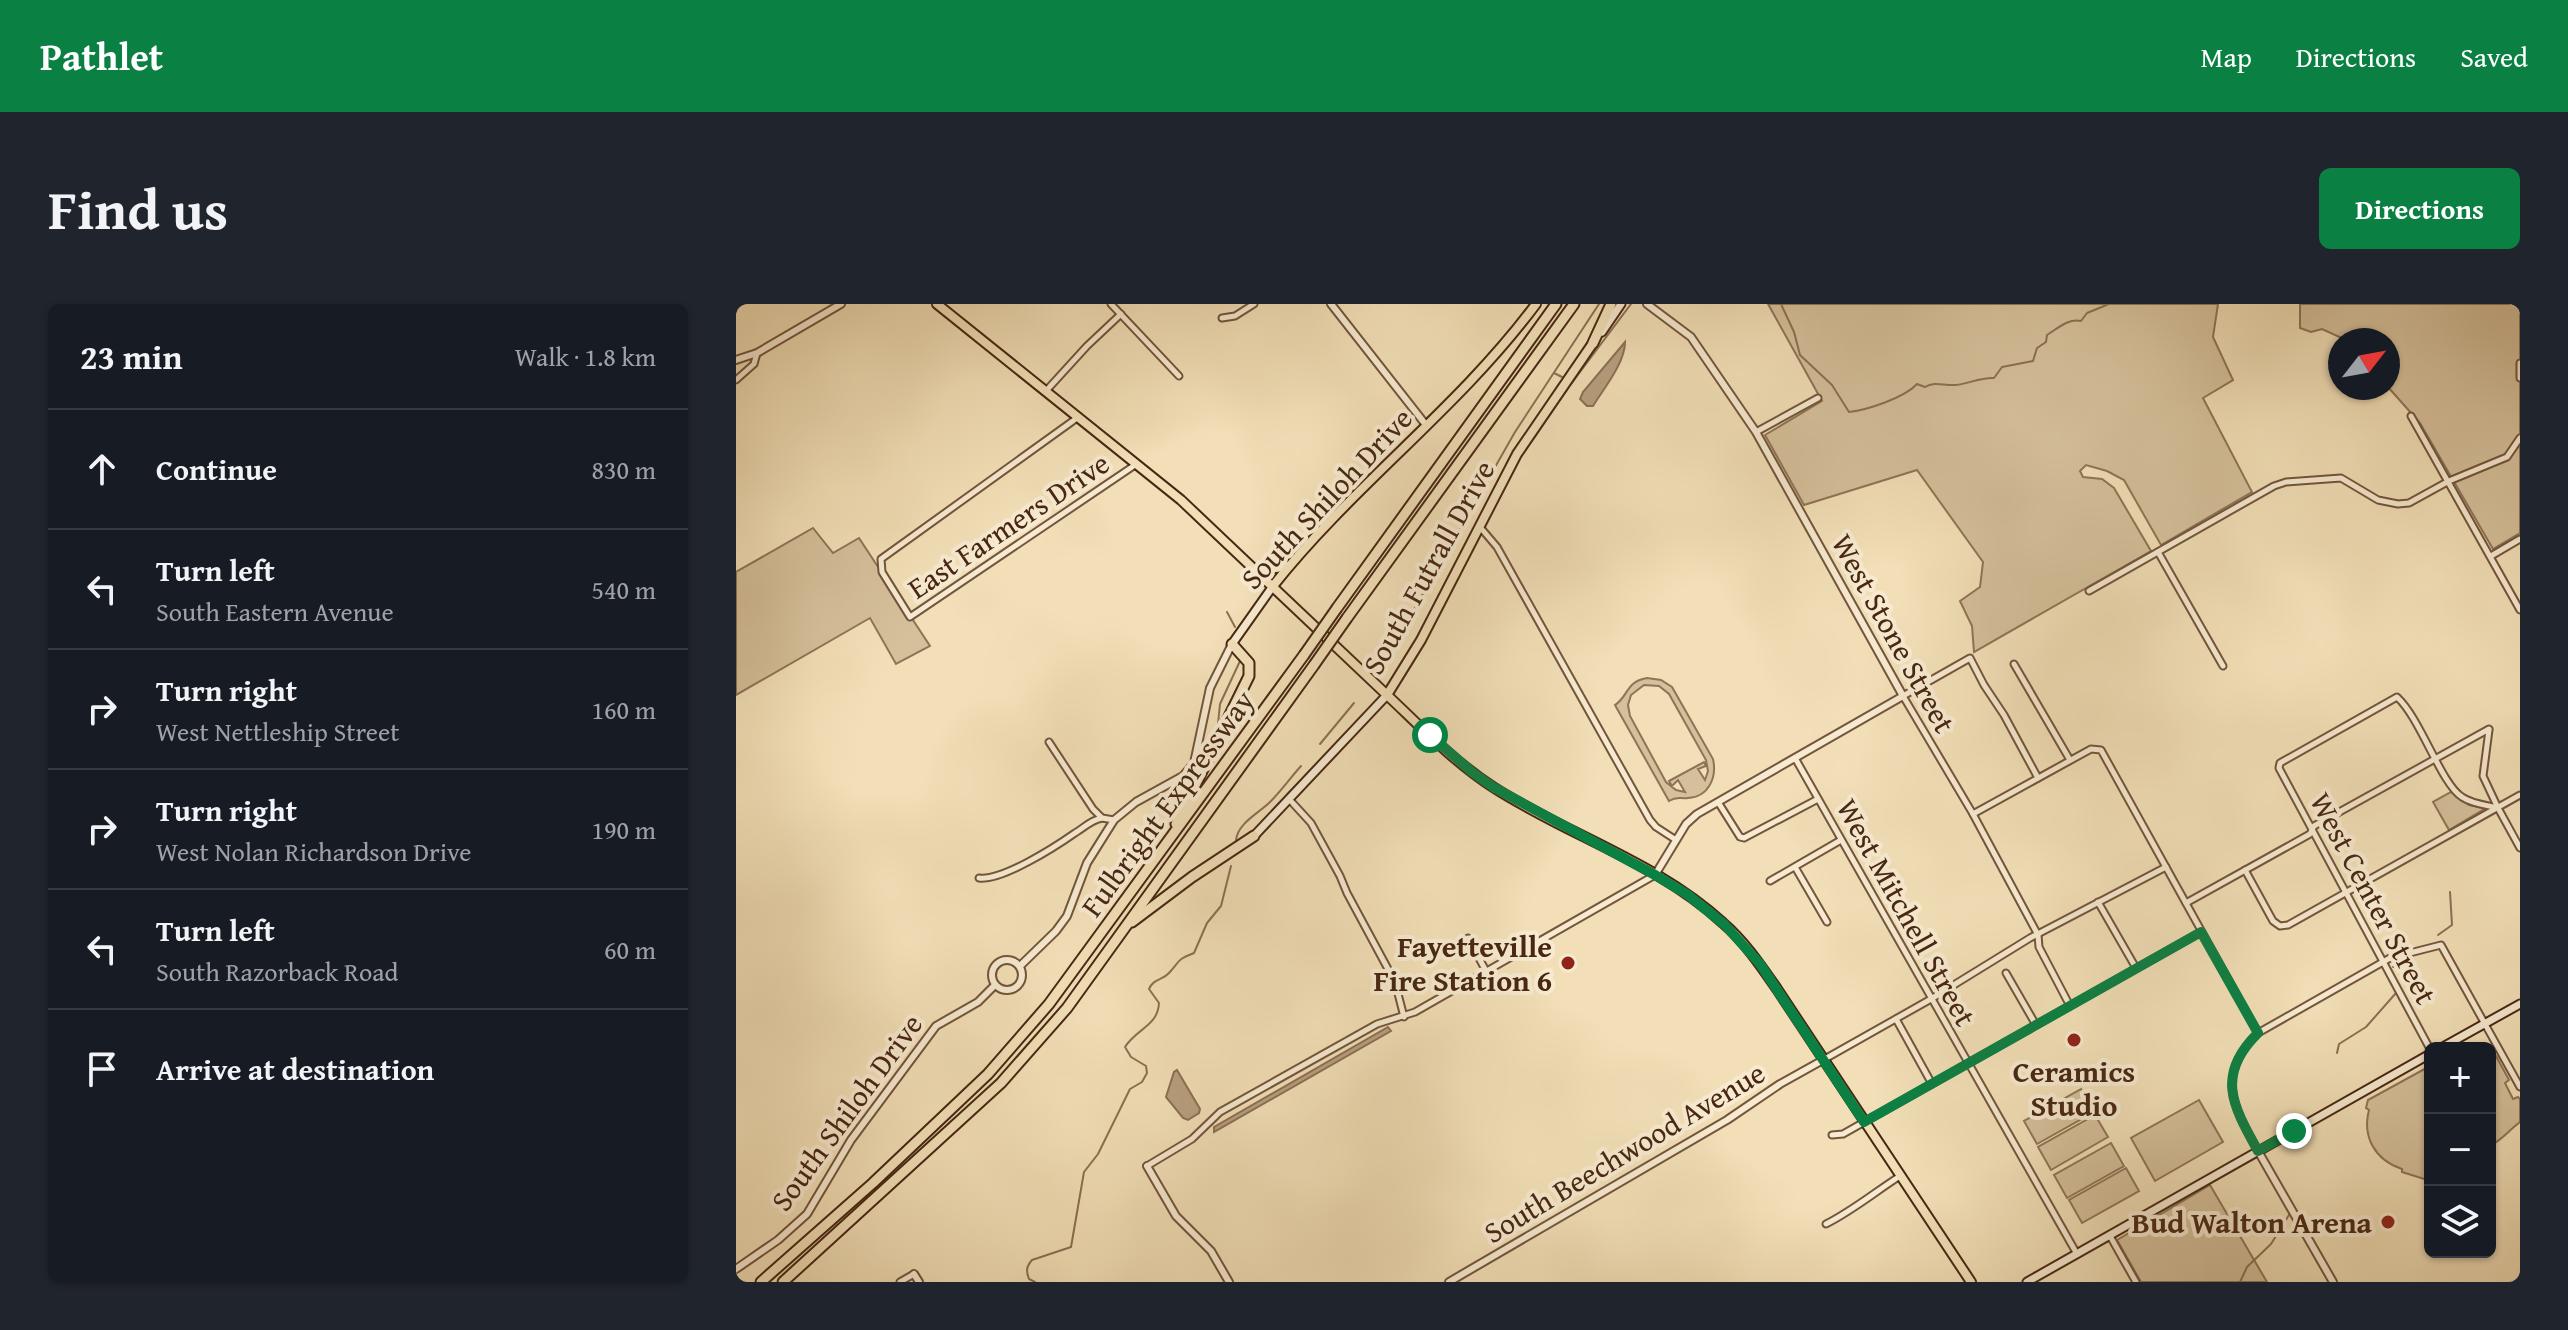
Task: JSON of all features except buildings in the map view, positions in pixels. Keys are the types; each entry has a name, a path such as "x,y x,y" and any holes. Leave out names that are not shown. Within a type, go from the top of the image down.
{"highway":[{"name":"Fulbright Expressway","path":"761,1282 873,1183 988,1074 1049,1004 1556,304"},
{"name":"Fulbright Expressway","path":"783,1282 1001,1083 1067,1008 1574,304"},
{"path":"1593,343 1611,304"},
{"path":"1164,848 1249,676 1248,660 1232,644"},
{"path":"1123,929 1192,877 1254,836"}],"main road":[{"path":"937,304 1181,500 1451,755 1493,787 1655,875 1711,913 1742,942 1777,989 1971,1282"},
{"name":"South Shiloh Drive","path":"1232,644 1289,566 1492,358 1536,304"},
{"name":"South Futrall Drive","path":"1254,836 1387,695 1421,640 1533,428 1621,304"},
{"path":"1257,571 1289,566"},
{"path":"2452,1042 2520,1004"},
{"path":"2027,1282 2424,1055"}],"street":[{"path":"736,360 757,353 841,304"},
{"path":"1111,304 1179,376"},
{"path":"1222,318 1235,316 1254,304"},
{"path":"1331,304 1426,425"},
{"name":"West Stone Street","path":"1647,304 1691,337 1756,432 1903,696 1973,814 2038,935 2039,947 2070,1006"},
{"path":"1045,392 1121,314"},
{"path":"736,380 754,364 757,353"},
{"path":"2520,363 2520,378"},
{"path":"1756,432 1818,398"},
{"path":"2411,416 2520,610"},
{"name":"East Farmers Drive","path":"1077,418 885,555 880,566 882,572 910,617 1135,465"},
{"path":"2089,591 2274,486 2286,482 2341,478 2378,500 2409,503 2449,481 2507,457 2520,438"},
{"path":"1479,526 1497,547 1650,820 1676,840"},
{"path":"2491,556 2520,539"},
{"path":"2158,552 2223,666"},
{"name":"South Shiloh Drive","path":"1020,966 1067,916 1087,863 1114,820 1136,802 1183,776 1194,763 1210,688 1232,644"},
{"path":"1229,1282 1207,1246 1176,1216 1147,1166 1192,1139 1220,1112 1371,1027 1404,1017 1655,875 1692,817 1970,658 2038,778"},
{"path":"2014,664 2071,760"},
{"name":"West Center Street","path":"2425,1042 2279,768 2283,759 2394,697 2400,699 2437,759"},
{"path":"2186,903 2310,834 2314,826 2489,729 2483,776 2520,848"},
{"path":"1049,742 1102,818"},
{"path":"1973,814 2097,748 2103,753 2258,1033"},
{"name":"West Mitchell Street","path":"1795,758 2077,1254"},
{"path":"2437,759 2459,795 2466,800 2498,808"},
{"path":"2245,870 2273,921 2280,926 2288,925 2520,795"},
{"path":"1289,799 1311,823 1340,876 1395,982 1404,1017"},
{"path":"1718,802 1740,837 1744,838 1818,799"},
{"path":"979,878 998,876 1094,820 1114,820"},
{"path":"1770,881 1841,840"},
{"path":"1795,867 1827,922"},
{"path":"1823,1060 2038,935 2166,867"},
{"path":"2098,902 2136,968"},
{"path":"1832,1135 1843,1134 2201,932"},
{"path":"1468,938 1486,971"},
{"path":"2333,1282 2237,1114 2231,1087 2235,1063 2248,1042 2258,1033 2385,962 2406,952 2441,945 2520,1087"},
{"path":"1008,959 1020,966 1022,978 1018,986 1004,990 995,985 992,970 998,962 1008,959"},
{"path":"2006,973 2036,1025"},
{"name":"South Shiloh Drive","path":"736,1269 778,1240 814,1206 851,1140 936,1026 978,1002 995,985"},
{"path":"1896,1019 1932,1084"},
{"name":"South Beechwood Avenue","path":"1449,1282 1727,1120 1780,1084 1823,1060"},
{"path":"1826,1224 1843,1216 1860,1201 1900,1176"},
{"path":"2110,1236 2136,1282"},
{"path":"900,1282 914,1274 919,1282"}],"shaded area":[{"path":"1768,304 2218,304 2213,337 2233,380 2203,398 2252,492 2161,545 2124,480 2086,465 2080,471 2083,477 2102,479 2114,488 2151,551 1974,652 1972,626 1960,601 1980,587 1983,562 1917,470 1804,505 1765,435 1822,401"},
{"path":"2300,304 2520,304 2520,533 2493,549 2420,423 2400,400 2400,328 2328,328 2328,332 2322,329 2311,332 2300,328"},
{"path":"1625,342 1622,358 1613,375 1593,406 1587,406 1580,399 1583,392"},
{"path":"813,528 833,553 859,538 930,646 896,664 870,618 736,695 736,572"},
{"path":"1640,680 1661,680 1672,687 1713,759 1714,773 1710,785 1701,794 1669,801 1615,705","holes":["1644,685 1659,686 1669,694 1706,760 1708,771 1705,780 1698,769 1706,766 1704,762 1669,781 1672,786 1678,780 1685,792 1676,790 1666,782 1630,716 1628,705 1631,695"]},
{"path":"2451,792 2469,805 2486,808 2449,830 2433,802"},
{"path":"1388,1027 1391,1031 1214,1132 1214,1127"},
{"path":"2496,1056 2509,1080 2505,1083 2513,1099 2520,1099 2520,1122 2498,1141"},
{"path":"2424,1069 2424,1179 2402,1172 2402,1169 2384,1160 2373,1146 2367,1129 2368,1100"},
{"path":"1177,1070 1200,1109 1188,1120 1166,1097"},
{"path":"2081,1089 2094,1112 2037,1144 2024,1121"},
{"path":"2199,1100 2223,1142 2155,1181 2131,1138"},
{"path":"2095,1115 2108,1137 2051,1170 2038,1147"},
{"path":"2111,1143 2124,1166 2067,1198 2054,1175"},
{"path":"2126,1168 2139,1191 2082,1223 2069,1200"},
{"path":"2210,1185 2267,1282 2141,1282 2117,1240"}],"waterway":[{"path":"1383,664 1515,432 1599,304"},
{"path":"1571,384 1631,304"},
{"path":"1781,304 1794,332 1800,355 1832,385 1849,412 1885,402 1917,384 1925,387 1956,385 1994,378 2002,367 2033,361 2037,348 2046,342 2047,335 2059,327 2081,321 2087,313 2109,304"},
{"path":"1554,373 1562,377"},
{"path":"1227,612 1235,627"},
{"path":"1218,724 1220,704 1240,661"},
{"path":"1320,744 1354,703"},
{"path":"1236,840 1245,823 1270,802 1301,766"},
{"path":"1035,1282 1027,1274 1032,1260 1071,1247 1084,1172 1098,1154 1130,1089 1142,1082 1147,1073 1146,1066 1131,1057 1125,1047 1158,1011 1159,1003 1149,989 1181,959 1194,953 1207,923 1221,906 1231,866"},
{"path":"2438,935 2452,925 2450,892"},
{"path":"2393,967 2411,960"},
{"path":"2337,1053 2339,1044 2366,1027 2396,993"},
{"path":"2240,1282 2247,1267 2271,1244 2289,1215"}],"place":[{"name":"Fayetteville Fire Station 6","path":"1568,963"},
{"name":"Ceramics Studio","path":"2074,1040"},
{"name":"Bud Walton Arena","path":"2388,1222"}],"route":[{"path":"1430,735 1493,787 1655,875 1688,895 1725,925 1760,964 1864,1122 2201,932 2258,1033 2248,1042 2235,1063 2231,1087 2237,1114 2258,1151 2294,1131"}]}
